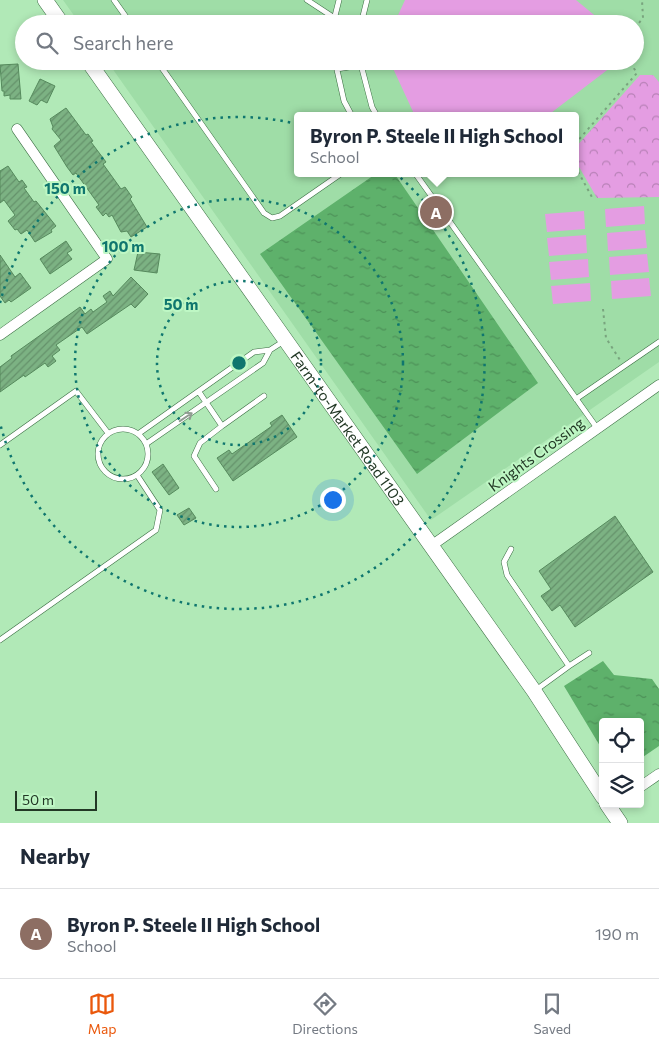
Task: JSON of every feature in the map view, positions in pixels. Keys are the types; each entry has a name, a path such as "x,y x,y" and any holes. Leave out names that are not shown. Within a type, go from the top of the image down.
{"main road":[{"path":"45,0 56,15"},
{"name":"Farm-to-Market Road 1103","path":"94,70 534,691 599,788"},
{"name":"Farm-to-Market Road 1103","path":"612,808 620,823"}],"street":[{"path":"0,335 107,259 17,129"},
{"name":"Knights Crossing","path":"431,546 659,385"},
{"path":"644,784 659,774"}],"lane":[{"path":"114,0 125,15"},
{"path":"307,0 330,15"},
{"path":"334,15 339,0"},
{"path":"363,15 367,0"},
{"path":"163,70 264,213 272,218 280,216 336,177"},
{"path":"337,70 344,101 350,112"},
{"path":"363,70 375,112"},
{"path":"418,177 597,428"},
{"path":"138,434 254,352 270,350 285,340"},
{"path":"576,399 659,342"},
{"path":"146,444 263,363 270,350"},
{"path":"0,445 76,391 108,433"},
{"path":"199,392 222,426"},
{"path":"216,489 194,456 200,443 264,396"},
{"path":"124,428 138,434 146,444 148,456 146,465 137,475 125,479 108,475 102,469 97,453 102,438 115,429 124,428"},
{"path":"0,640 156,530 160,510 137,475"},
{"path":"512,549 504,562 507,575 569,666"},
{"path":"534,691 590,653"}],"path":[{"path":"642,0 643,15"},
{"path":"579,139 637,73 635,70"},
{"path":"579,173 594,199"},
{"path":"603,309 606,338 624,366"}],"shaded area":[{"path":"63,0 659,0 659,362 431,520 113,70 644,70 644,15 74,15"}],"green space":[{"path":"405,0 576,0 594,15 398,15"},
{"path":"394,70 607,70 552,112 413,112"},
{"path":"640,75 653,75 659,82 659,197 597,198 579,167 579,144"},
{"path":"644,206 645,224 606,227 605,209"},
{"path":"584,211 585,229 547,232 545,214"},
{"path":"645,230 647,248 608,251 607,233"},
{"path":"586,235 587,253 549,256 547,238"},
{"path":"647,254 649,272 610,275 609,257"},
{"path":"588,259 589,277 551,280 549,262"},
{"path":"649,278 651,296 612,299 611,281"},
{"path":"590,283 591,301 553,304 551,286"}],"water":[{"path":"371,177 397,177 538,383 417,474 260,254"},
{"path":"603,661 614,675 652,679 659,689 659,746 644,756 644,718 599,718 599,744 564,686"}],"building":[{"path":"15,64 15,70 19,70 21,99 10,99 10,95 4,96 0,65"},
{"path":"40,79 55,86 47,103 41,100 37,105 29,101"},
{"path":"66,108 86,135 88,134 93,141 91,142 106,162 103,164 121,189 125,187 132,197 130,199 147,227 131,237 127,231 121,232 112,215 109,217 106,213 103,216 96,207 99,205 76,173 73,175 54,146 61,140 52,129 50,119"},
{"path":"8,166 19,182 22,180 27,187 24,188 34,202 36,201 56,226 51,230 52,232 35,242 27,230 21,234 17,229 15,230 8,221 15,215 4,200 0,203 0,171"},
{"path":"66,241 72,250 67,253 72,259 50,274 40,259"},
{"path":"138,252 160,254 157,273 134,270"},
{"path":"0,255 15,277 20,273 31,288 11,302 9,300 5,303 0,296"},
{"path":"131,277 148,294 135,308 131,304 87,334 82,327 56,345 60,350 52,356 56,361 48,367 45,363 0,392 0,367 12,358 11,356 80,307 85,314 91,309 93,312 107,302 103,296 110,291 113,296"},
{"path":"282,415 297,437 233,481 217,458 229,450 232,454 272,426 270,423"},
{"path":"163,464 179,488 169,495 152,472"},
{"path":"189,508 196,518 184,525 177,515"},
{"path":"615,516 653,572 575,627 560,605 552,611 541,596 551,589 539,571"}],"place":[{"name":"Byron P. Steele II High School","path":"436,212"}]}
